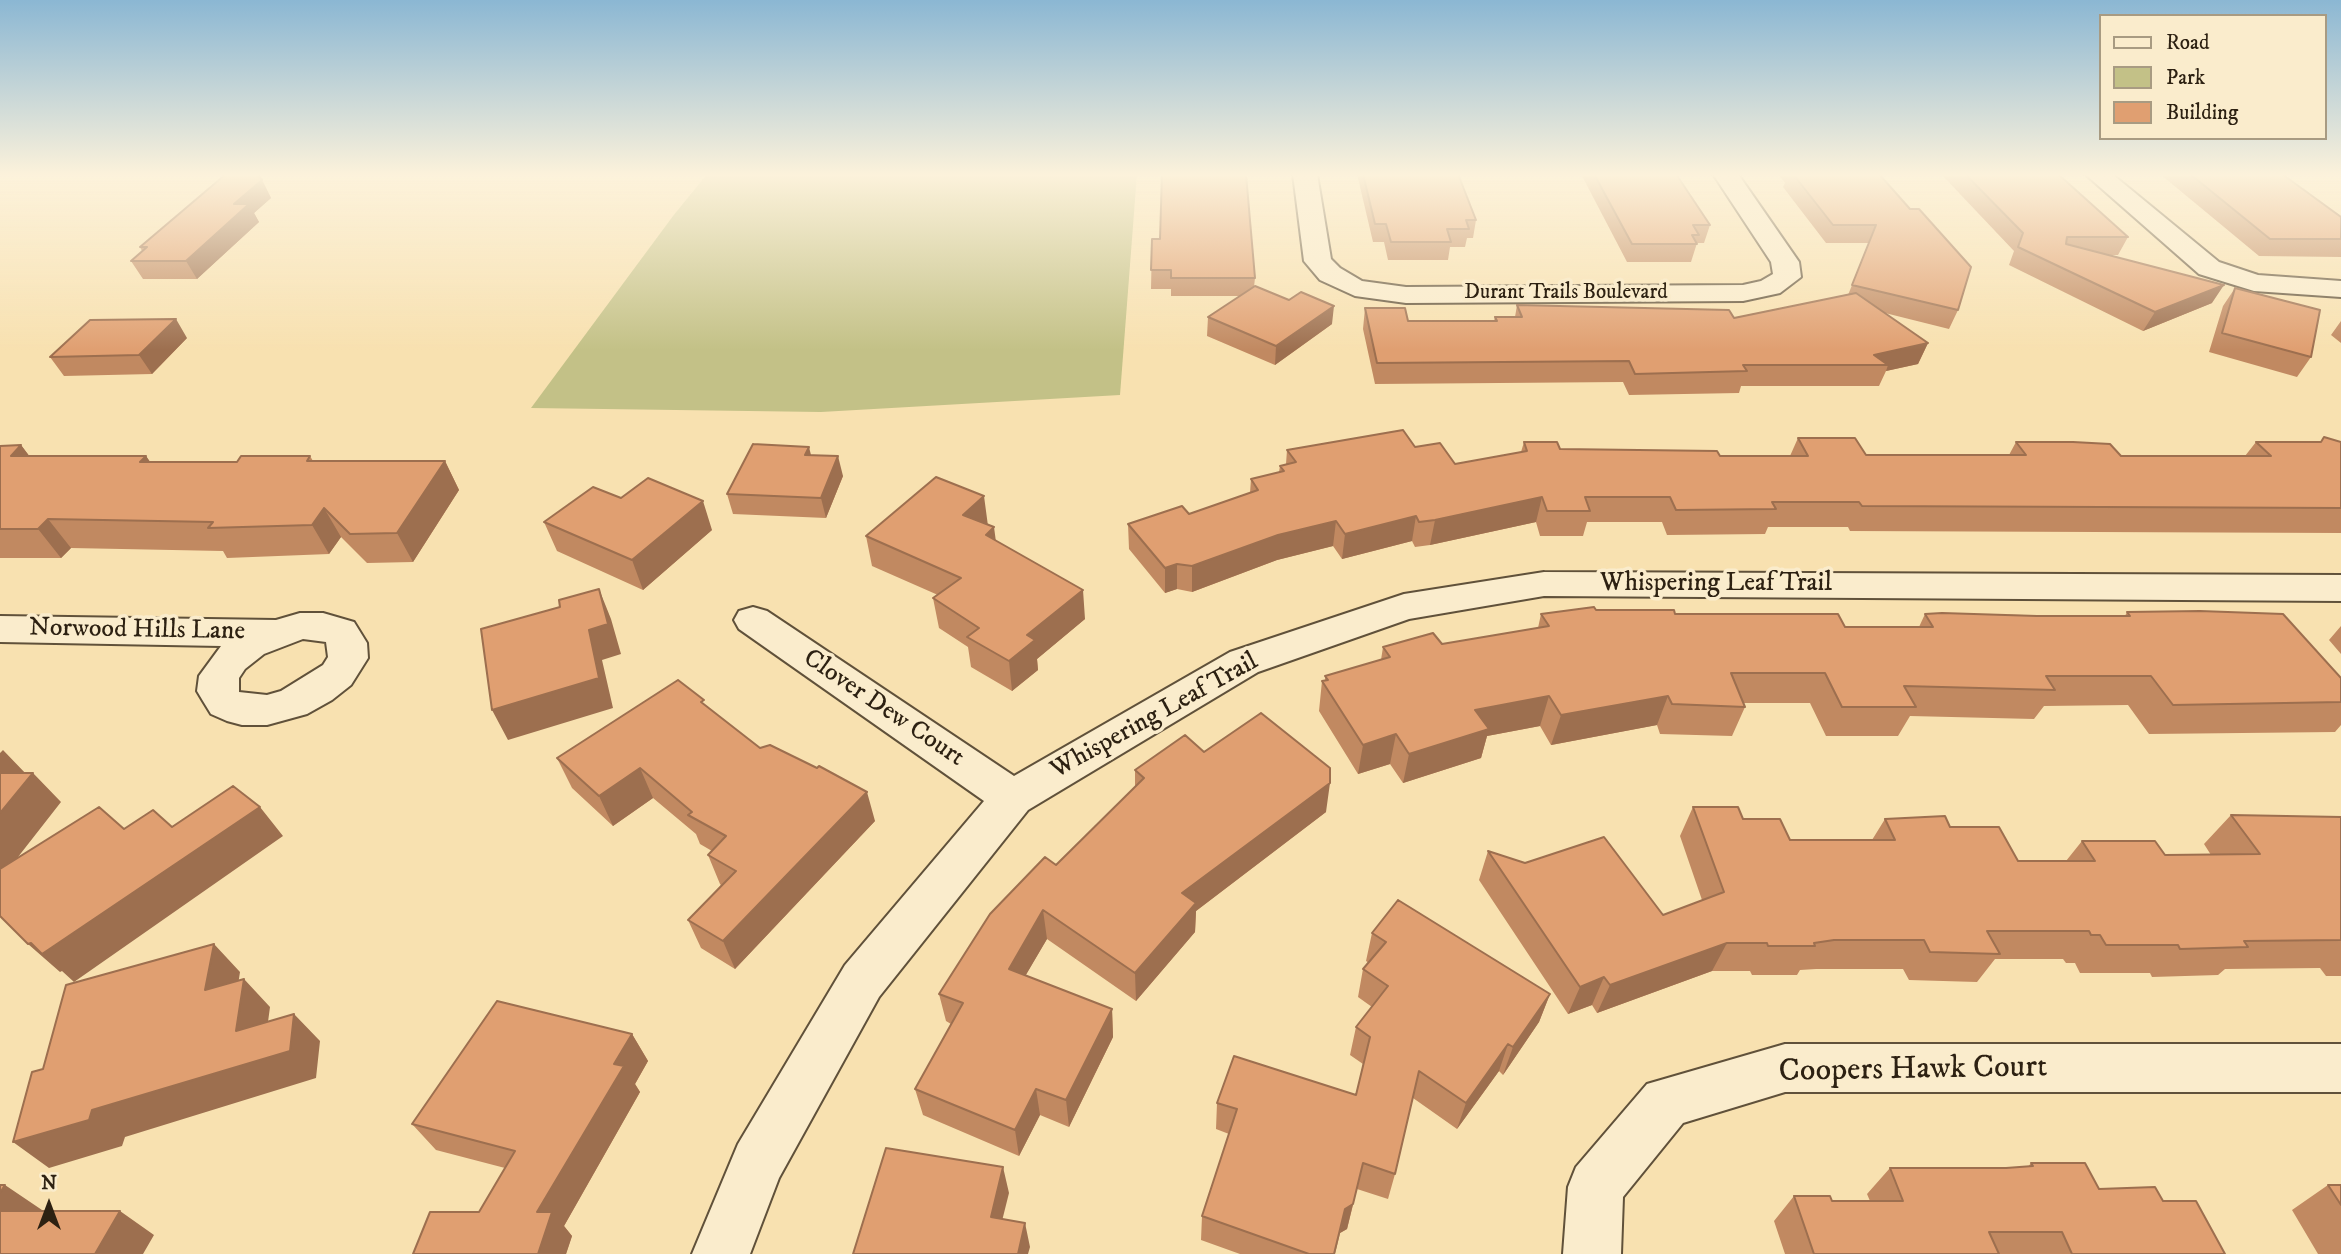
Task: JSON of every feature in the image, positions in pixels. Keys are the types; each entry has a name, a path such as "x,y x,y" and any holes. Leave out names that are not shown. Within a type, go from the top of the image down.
{"street":[{"name":"Durant Trails Boulevard","path":"1314,233 1318,261 1330,274 1355,288 1419,295 1743,293 1770,287 1787,276 1785,262 1765,233"},
{"path":"2167,233 2209,268 2254,283 2309,289 2341,289"},
{"name":"Whispering Leaf Trail","path":"721,1254 757,1163 862,981 1013,798 1244,662 1404,607 1544,584 2341,588"},
{"name":"Clover Dew Court","path":"753,620 1013,798"},
{"name":"Norwood Hills Lane","path":"0,629 275,633"},
{"name":"Coopers Hawk Court","path":"1592,1254 1596,1187 1666,1102 1785,1068 2341,1068"}],"green space":[{"path":"661,233 1132,233 1120,395 821,412 531,408"}],"building":[{"path":"157,233 217,233 186,261 131,261 147,247 140,247"},
{"path":"1160,233 1251,233 1255,278 1171,278 1171,270 1151,270 1152,239 1160,239"},
{"path":"1388,233 1448,233 1451,242 1391,242"},
{"path":"1626,233 1698,233 1699,235 1692,235 1697,244 1632,244"},
{"path":"1873,233 1940,233 1971,267 1958,310 1852,285"},
{"path":"2023,233 2123,233 2128,237 2067,237 2066,244 2224,285 2155,312 2018,247"},
{"path":"2262,233 2341,233 2341,239 2270,239"},
{"path":"1255,286 1289,300 1301,292 1334,306 1276,346 1208,317"},
{"path":"2235,288 2320,310 2311,357 2222,333"},
{"path":"1856,293 1928,343 1874,355 1888,365 1743,365 1747,371 1635,374 1629,361 1377,363 1365,308 1405,308 1408,321 1497,321 1495,317 1522,317 1517,305 1729,310 1734,318"},
{"path":"176,319 139,355 50,357 90,320"},
{"path":"1403,430 1415,447 1440,443 1455,464 1527,451 1524,442 1557,442 1560,449 1717,451 1720,456 1808,456 1798,438 1855,438 1866,455 2026,455 2016,442 2073,442 2110,444 2121,456 2271,456 2256,442 2321,442 2324,437 2341,442 2341,508 1862,506 1859,502 1772,502 1776,509 1676,510 1670,497 1585,497 1590,511 1547,511 1542,497 1435,520 1419,522 1416,516 1345,534 1336,521 1278,535 1192,566 1177,564 1165,568 1128,524 1182,506 1189,514 1258,490 1251,479 1284,471 1280,466 1296,462 1287,450"},
{"path":"753,444 809,447 805,455 838,456 821,498 727,494"},
{"path":"21,445 11,456 146,456 140,462 237,462 241,456 310,456 307,461 445,461 397,533 350,534 324,508 312,525 208,528 213,522 48,519 38,529 0,529 0,446"},
{"path":"936,477 984,496 963,515 994,527 986,535 1083,590 1027,635 1035,640 1009,661 967,637 979,628 933,598 961,578 866,536"},
{"path":"648,478 703,501 632,560 544,522 593,487 621,498"},
{"path":"599,589 608,624 589,630 599,678 492,710 481,629 560,607 559,600"},
{"path":"1594,607 1596,610 1674,610 1675,614 1838,614 1845,627 1933,627 1925,614 1942,613 2130,616 2127,612 2200,611 2283,614 2341,678 2341,702 2173,705 2151,676 2046,676 2055,690 1904,686 1916,707 1842,707 1825,673 1731,673 1745,707 1672,704 1668,696 1561,715 1549,696 1475,710 1489,729 1409,754 1396,734 1363,745 1322,681 1328,680 1325,676 1390,657 1383,647 1433,633 1442,644 1549,626 1541,614"},
{"path":"678,680 704,700 701,702 760,748 770,745 817,768 819,766 867,792 723,941 688,920 736,871 708,855 726,836 688,815 692,812 640,768 599,796 557,758"},
{"path":"1261,713 1330,768 1330,783 1182,893 1196,903 1135,973 1043,910 1009,969 1112,1009 1066,1100 1036,1089 1015,1130 915,1089 963,1003 939,994 990,914 1045,857 1056,865 1144,778 1135,770 1185,735 1204,752"},
{"path":"0,773 33,773 0,813"},
{"path":"233,786 260,807 42,954 0,916 0,869 99,807 124,829 153,810 172,827"},
{"path":"1693,807 1738,807 1743,819 1780,819 1790,840 1895,840 1885,819 1945,816 1950,827 1999,827 2018,861 2095,861 2082,841 2155,841 2165,855 2260,854 2231,815 2341,817 2341,940 2244,941 2248,947 2180,949 2178,945 2106,945 2100,935 2091,935 2089,931 1987,931 2000,954 1930,952 1924,940 1834,940 1814,943 1815,946 1727,943 1610,985 1604,977 1580,987 1488,851 1525,863 1604,837 1663,915 1724,892"},
{"path":"1398,900 1550,994 1513,1047 1508,1044 1466,1103 1419,1071 1395,1174 1363,1163 1353,1204 1345,1209 1334,1254 1309,1254 1202,1216 1237,1109 1217,1103 1234,1056 1356,1095 1370,1037 1356,1027 1388,986 1363,969 1386,942 1372,933"},
{"path":"214,944 205,990 244,979 236,1031 294,1014 290,1051 92,1110 89,1120 13,1142 32,1072 43,1069 66,985"},
{"path":"497,1001 632,1034 614,1064 624,1066 537,1212 552,1212 538,1254 413,1254 430,1212 479,1212 515,1151 412,1124"},
{"path":"886,1148 1003,1167 991,1217 1025,1223 1018,1254 853,1254"},
{"path":"2031,1163 2085,1163 2099,1189 2155,1187 2163,1201 2196,1201 2225,1254 2072,1254 2062,1232 1989,1232 1999,1254 1814,1254 1794,1196 1830,1196 1832,1201 1903,1201 1890,1168 2006,1168 2033,1166"},
{"path":"2328,1185 2341,1185 2341,1205"},
{"path":"0,1211 120,1211 95,1254 0,1254"}]}
